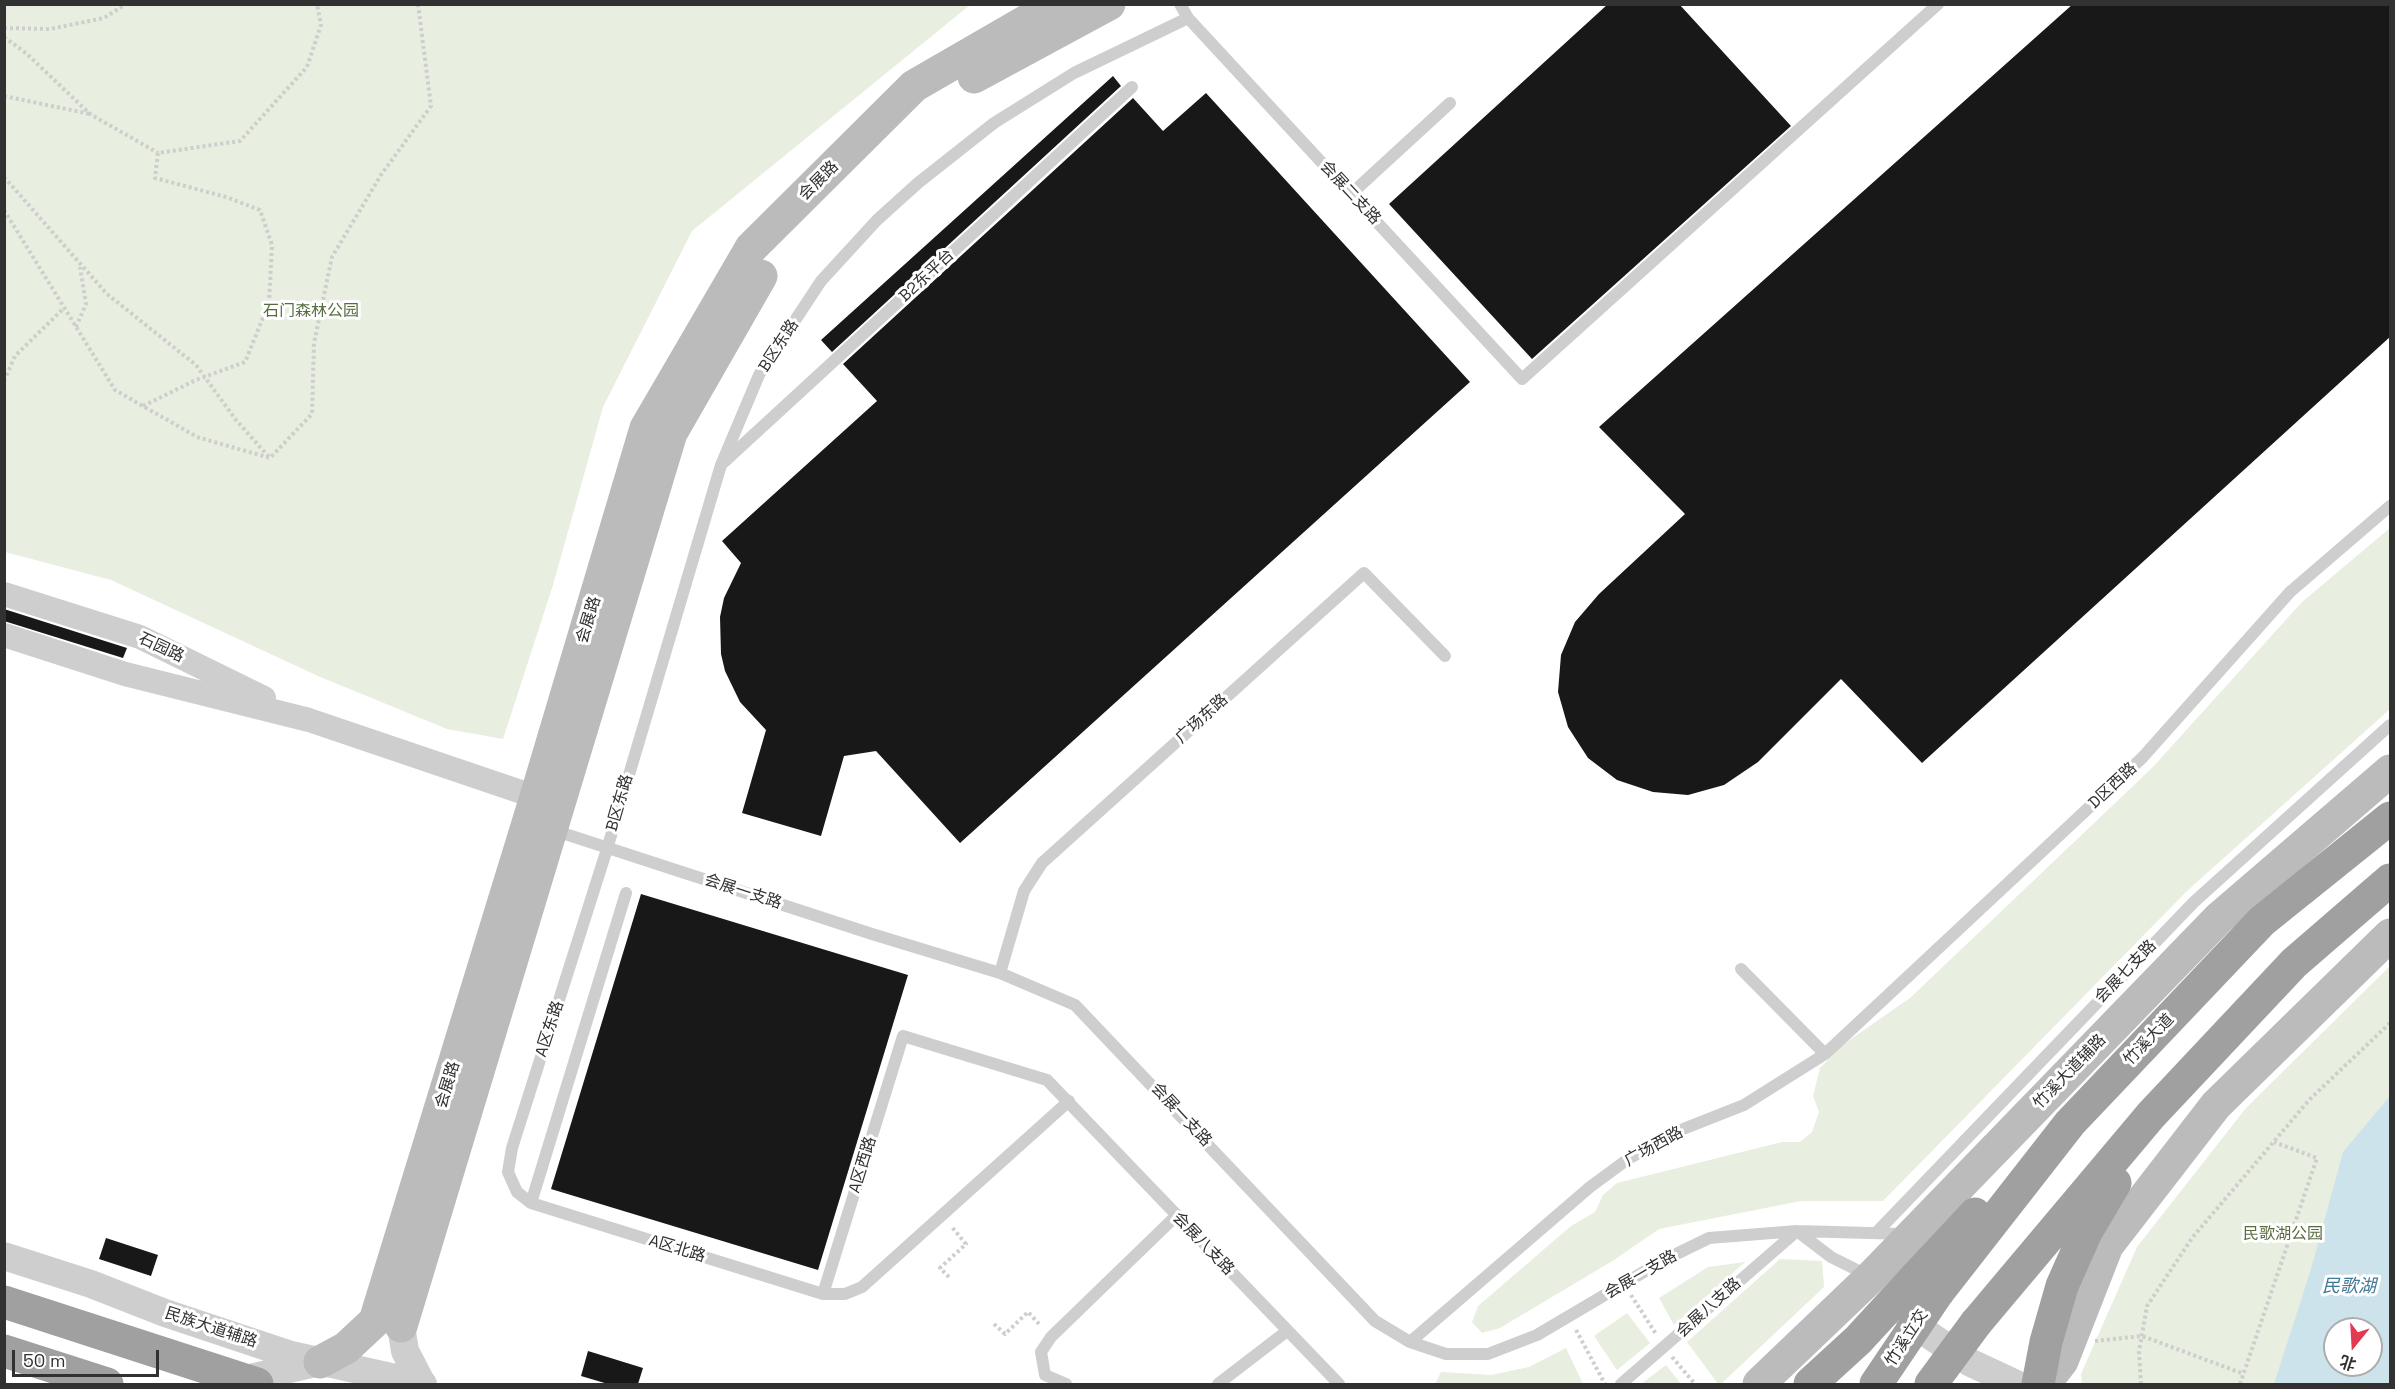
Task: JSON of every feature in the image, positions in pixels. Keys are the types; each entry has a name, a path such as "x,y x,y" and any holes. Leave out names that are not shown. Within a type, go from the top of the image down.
{"highway":[{"name":"竹溪大道","path":"1928,1284 1959,1229 2070,1123 2262,921 2391,818"},
{"path":"1931,1384 1976,1323 2151,1115 2294,963 2391,880"},
{"path":"2038,1384 2055,1363 2054,1310 2072,1261 2151,1115"},
{"path":"1810,1384 1858,1340 1928,1284"},
{"name":"竹溪立交","path":"1876,1384 1928,1284"},
{"path":"4,1302 249,1382"},
{"path":"4,1351 107,1384"}],"main road":[{"name":"会展路","path":"388,1324 536,797 646,429 751,248 914,86 1056,4"},
{"name":"会展路","path":"320,1362 388,1324 551,830 671,433 769,262 930,101 1108,4"},
{"name":"竹溪大道辅路","path":"1759,1384 1871,1277 2219,918 2391,771"},
{"path":"2055,1363 2107,1246 2216,1105 2391,935"}],"street":[{"name":"石园路","path":"4,594 140,637 309,720"},
{"name":"石园路","path":"4,635 125,674 309,720 536,797"},
{"name":"民族大道辅路","path":"4,1256 91,1284 165,1313 291,1355 422,1384"},
{"path":"1871,1277 1919,1328 1969,1362 2016,1384"},
{"path":"388,1324 422,1384"},
{"path":"249,1382 320,1362"}],"lane":[{"name":"会展二支路","path":"1180,4 1188,18 1522,380 1938,4"},
{"name":"B区东路","path":"607,849 721,465 759,375 821,281 877,220 918,183 994,123 1074,73 1188,18"},
{"name":"B2东平台","path":"721,465 1132,87"},
{"path":"1351,194 1450,103"},
{"name":"D区西路","path":"1824,1054 2142,758 2290,592 2391,506"},
{"name":"广场东路","path":"1000,973 1024,891 1042,863 1364,573 1445,656"},
{"name":"会展七支路","path":"1876,1233 2194,902 2391,726"},
{"path":"536,797 551,830"},
{"name":"会展一支路","path":"551,830 1000,973 1075,1005 1375,1321 1410,1342 1446,1353 1488,1354 1538,1335 1664,1260 1709,1238 1797,1231 1913,1234"},
{"name":"A区东路","path":"531,1203 517,1192 508,1172 512,1148 607,849"},
{"path":"531,1203 626,893"},
{"path":"1741,969 1824,1054"},
{"name":"会展八支路","path":"903,1035 1047,1080 1339,1384"},
{"name":"A区西路","path":"824,1294 903,1035"},
{"name":"广场西路","path":"1410,1342 1590,1187 1628,1159 1673,1133 1744,1105 1824,1054"},
{"path":"824,1294 845,1294 862,1287 1069,1101"},
{"name":"A区北路","path":"531,1203 824,1294"},
{"path":"1066,1384 1045,1375 1041,1352 1052,1337 1176,1216"},
{"path":"1797,1231 1831,1257 1871,1277"},
{"name":"会展八支路","path":"1621,1384 1797,1231"},
{"path":"1218,1384 1287,1331"}],"path":[{"path":"4,28 50,29 104,18 126,4"},
{"path":"4,37 27,54 90,114 158,153 240,141 307,67 321,25 317,4"},
{"path":"270,458 312,414 314,343 332,257 381,175 431,106 418,4"},
{"path":"4,96 90,114"},
{"path":"142,406 204,377 245,362 269,303 272,245 260,210 226,197 155,178 158,153"},
{"path":"4,177 107,294 196,365 236,420 270,458"},
{"path":"4,210 115,390 196,437 270,458"},
{"path":"76,327 87,304 80,266"},
{"path":"4,381 15,356 64,308"},
{"path":"2141,1384 2139,1352 2147,1306 2193,1238 2310,1099 2391,1023"},
{"path":"2240,1384 2317,1158 2274,1142"},
{"path":"941,1215 966,1244 940,1268 949,1277"},
{"path":"994,1324 1005,1334 1028,1312 1052,1337"},
{"path":"1568,1317 1606,1384"},
{"path":"2055,1363 2142,1336 2244,1374"}],"green space":[{"name":"石门森林公园","path":"4,5 970,5 692,231 603,407 553,585 503,739 447,729 318,676 111,580 5,552"},
{"path":"2390,528 2390,709 2187,891 1883,1201 1801,1201 1659,1229 1614,1260 1500,1328 1482,1333 1472,1322 1478,1306 1571,1226 1595,1212 1603,1195 1617,1183 1782,1142 1800,1142 1812,1132 1819,1112 1813,1096 1820,1068 1844,1044 1910,998 2152,768 2302,602"},
{"name":"民歌湖公园","path":"2390,966 2390,1384 2082,1384 2081,1374 2137,1247 2246,1108"},
{"path":"1780,1259 1822,1261 1824,1287 1721,1384 1718,1384 1687,1342"},
{"path":"1745,1262 1674,1325 1659,1298 1708,1267"},
{"path":"1627,1313 1650,1343 1617,1370 1594,1336"},
{"path":"1566,1348 1583,1384 1435,1384 1441,1372 1491,1375 1529,1367"},
{"path":"1666,1365 1681,1384 1641,1384"}],"water":[{"name":"民歌湖","path":"2390,1096 2390,1384 2274,1384 2311,1269 2343,1152"}],"building":[{"path":"1608,4 1679,4 1791,126 1532,359 1389,204"},
{"path":"2073,4 2391,4 2391,336 1922,763 1841,679 1758,762 1724,785 1688,795 1653,792 1617,780 1588,758 1568,727 1558,692 1561,655 1575,622 1599,594 1685,514 1599,427"},
{"path":"1113,76 1121,86 832,352 821,340"},
{"path":"1206,93 1470,382 960,843 876,751 844,756 821,836 742,813 766,730 740,702 725,671 721,654 720,617 724,598 741,563 722,541 877,401 843,364 1133,98 1163,131"},
{"path":"4,609 127,648 123,658 4,621"},
{"path":"641,894 908,975 818,1270 551,1189"},
{"path":"106,1238 158,1255 151,1276 99,1259"},
{"path":"588,1351 643,1368 638,1384 608,1384 581,1376"}]}
